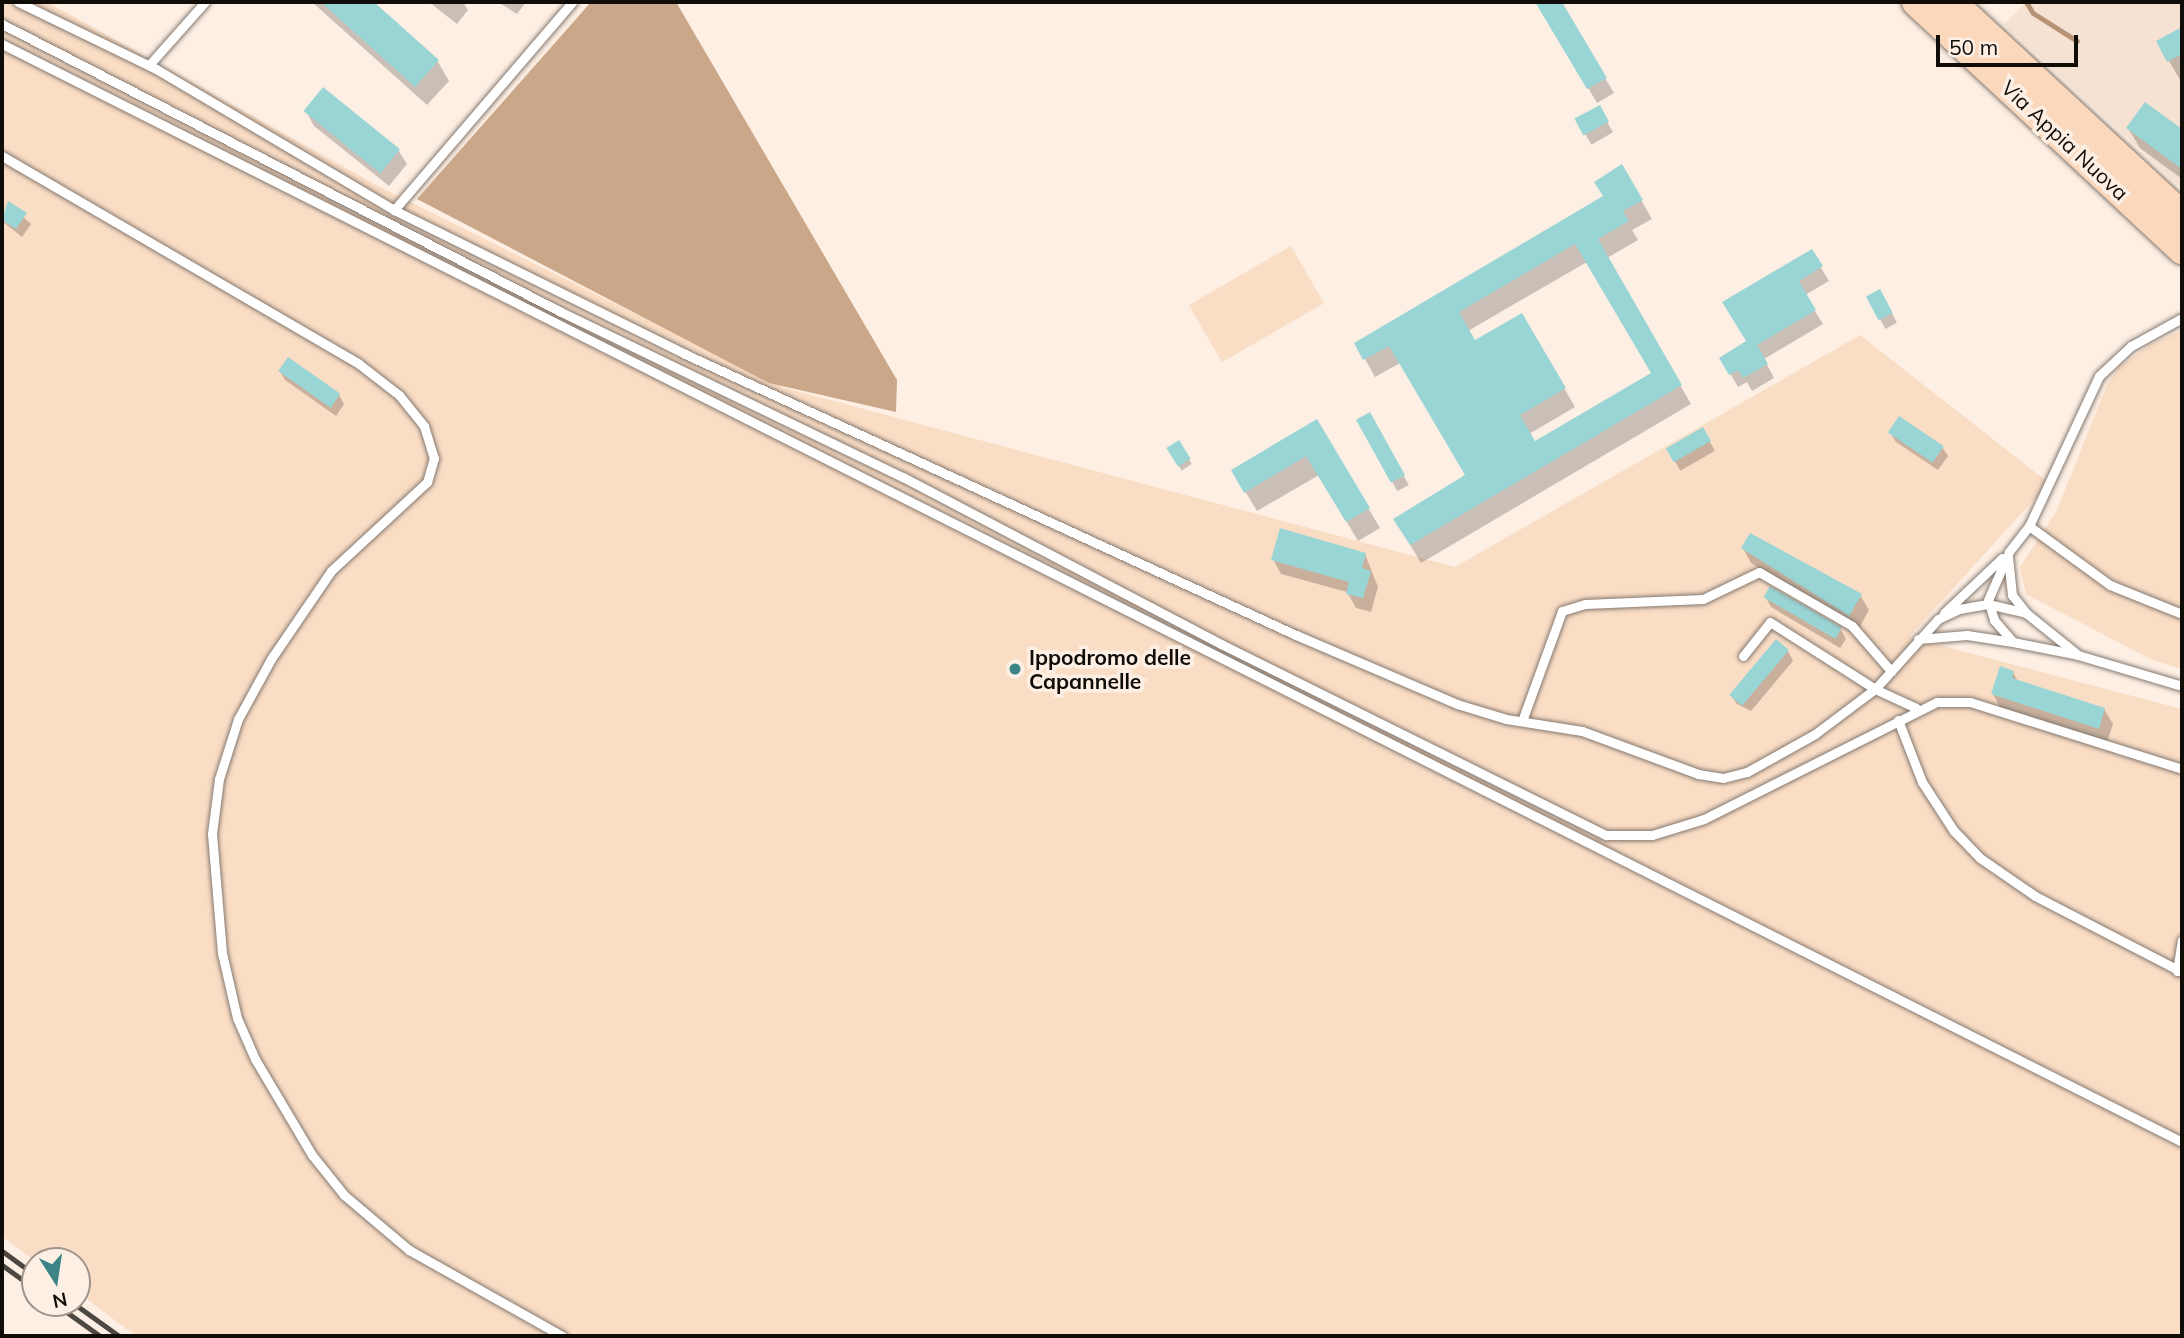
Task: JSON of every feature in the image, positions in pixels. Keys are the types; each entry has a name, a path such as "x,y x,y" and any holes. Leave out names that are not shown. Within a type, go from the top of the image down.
{"main road":[{"name":"Via Appia Nuova","path":"1916,2 2182,250"},
{"name":"Via Appia Nuova","path":"1952,2 2182,215"}],"lane":[{"path":"18,2 149,65 394,210 690,356 1296,635 1457,705 1522,721 1582,731 1698,774 1723,778 1747,772 1815,734 1875,689 1918,639 2009,552 2029,526 2099,376 2131,345 2182,318"},
{"path":"149,65 205,2"},
{"path":"394,210 572,2"},
{"path":"2,24 559,311 903,477 1221,644 1606,835 1652,835 1704,819 1898,720 1916,708 1964,701 2182,769"},
{"path":"2,44 2182,1142"},
{"path":"2,156 359,364 399,395 424,426 434,458 427,482 331,571 271,659 238,719 219,779 212,834 222,953 237,1018 255,1059 312,1155 344,1195 410,1250 562,1336"},
{"path":"2029,526 2109,585 2182,614"},
{"path":"2009,552 1988,604 1994,620 2013,642"},
{"path":"2009,552 2008,584 2026,613 2078,655"},
{"path":"1522,721 1562,611 1586,604 1703,599 1759,572 1852,626 1891,671"},
{"path":"1938,620 1959,609 1988,604 2026,613"},
{"path":"1743,656 1770,622 1875,689 1916,708"},
{"path":"1918,639 1967,635 2013,642 2078,655 2182,685"},
{"path":"1898,720 1927,792 1980,858 2025,891 2180,972 2182,940"}],"shaded area":[{"name":"Ippodromo delle Capannelle","path":"2,2 47,2 380,187 785,388 1455,567 1860,335 2049,483 1909,637 2182,709 2182,1336 136,1336 91,1302 91,1247 21,1247 21,1250 2,1236"},
{"path":"591,2 676,2 897,380 896,412 769,383 417,199"},
{"path":"2027,2 2182,2 2182,188 2004,24"},
{"path":"1291,246 1324,303 1222,362 1189,305"},
{"path":"2182,330 2182,669 2152,660 2026,594 2020,567 2056,512 2107,385 2118,368 2151,344"}],"building":[{"path":"321,2 374,2 439,60 415,87"},
{"path":"1535,2 1562,2 1607,78 1587,89"},
{"path":"2182,27 2182,54 2167,62 2156,41"},
{"path":"323,87 400,149 380,173 303,111"},
{"path":"2145,102 2182,129 2182,169 2126,128"},
{"path":"1600,105 1609,122 1583,135 1574,119"},
{"path":"1622,164 1643,200 1623,211 1629,221 1598,239 1682,385 1410,545 1393,519 1465,475 1389,346 1363,360 1354,343 1603,196 1594,182","holes":["1575,244 1651,373 1535,441 1520,415 1566,388 1522,313 1475,340 1459,312"]},
{"path":"8,201 27,213 16,229 2,220"},
{"path":"1812,249 1823,266 1799,281 1816,310 1757,345 1768,364 1743,378 1738,370 1729,375 1719,358 1746,341 1722,302"},
{"path":"1880,289 1893,313 1879,320 1866,297"},
{"path":"288,357 340,394 331,408 278,371"},
{"path":"1370,412 1405,475 1391,483 1356,420"},
{"path":"1899,416 1944,446 1933,463 1888,433"},
{"path":"1317,419 1370,508 1346,522 1306,456 1244,493 1231,470"},
{"path":"1703,427 1711,441 1674,462 1666,448"},
{"path":"1179,440 1191,459 1178,467 1166,448"},
{"path":"1280,528 1366,553 1362,568 1371,571 1363,598 1346,594 1349,582 1271,560"},
{"path":"1750,533 1862,594 1849,616 1741,548"},
{"path":"1770,586 1842,628 1835,639 1764,597"},
{"path":"1776,639 1789,650 1742,706 1729,695"},
{"path":"2000,666 2014,671 2012,678 2105,708 2099,729 1991,694"}],"waterway":[{"path":"2026,2 2033,13 2077,41"}],"railway":[{"path":"2,1251 21,1265"},
{"path":"2,1265 21,1279"},
{"path":"91,1316 119,1336"},
{"path":"74,1317 100,1336"}],"place":[{"name":"Ippodromo delle Capannelle","path":"1015,669"}]}
